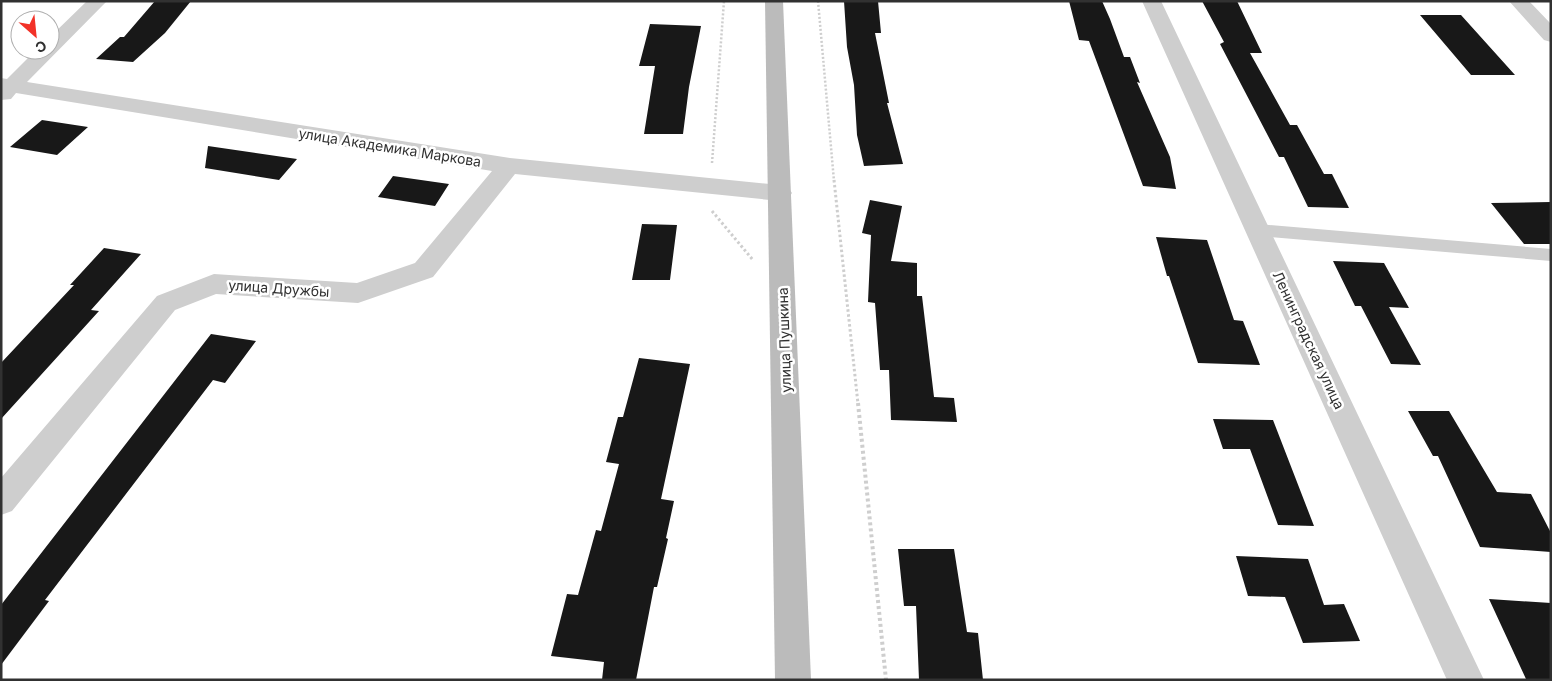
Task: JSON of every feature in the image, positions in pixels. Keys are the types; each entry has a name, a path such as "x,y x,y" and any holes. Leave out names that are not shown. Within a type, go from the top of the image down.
{"main road":[{"name":"улица Пушкина","path":"774,1 793,680"}],"street":[{"path":"60,38 98,1"},
{"name":"Ленинградская улица","path":"1151,1 1466,680"},
{"path":"1518,1 1551,36"},
{"path":"5,88 37,60"},
{"name":"улица Академика Маркова","path":"5,88 510,166 780,193"},
{"name":"улица Дружбы","path":"1,501 166,303 214,284 358,293 424,270 510,166"}],"lane":[{"path":"1257,230 1551,255"}],"path":[{"path":"713,211 712,149 724,1"},
{"path":"818,1 830,150 872,516 886,680"}],"building":[{"path":"155,1 191,1 165,33 133,62 96,59 120,37 124,37"},
{"path":"844,1 878,1 881,33 875,33 889,103 887,103 903,164 864,166 857,135 854,85 847,47"},
{"path":"1069,1 1102,1 1124,57 1130,57 1140,83 1137,82 1170,157 1176,189 1143,186 1089,41 1079,40"},
{"path":"1202,1 1237,1 1262,53 1250,53 1290,125 1297,125 1324,174 1332,174 1349,208 1308,207 1284,157 1279,157 1220,44 1224,42"},
{"path":"1420,15 1461,15 1515,75 1471,75"},
{"path":"650,24 701,26 689,87 683,134 644,134 655,66 639,66"},
{"path":"42,120 88,127 57,155 10,147"},
{"path":"208,146 297,159 279,180 205,168"},
{"path":"393,176 449,184 435,206 378,197"},
{"path":"870,200 902,206 891,261 917,263 917,296 922,296 934,397 954,398 957,422 891,420 889,370 880,370 875,303 868,302 871,235 862,233"},
{"path":"1551,202 1551,244 1524,244 1491,203"},
{"path":"642,224 677,225 670,280 632,280"},
{"path":"1156,237 1207,240 1234,320 1243,321 1260,365 1198,363 1169,276 1167,276"},
{"path":"104,248 141,254 91,310 99,311 1,419 1,363 74,285 70,285"},
{"path":"1333,261 1384,263 1409,308 1389,307 1421,365 1391,364 1361,306 1355,306"},
{"path":"211,334 256,341 225,383 213,380 45,600 49,601 1,665 1,605"},
{"path":"639,358 690,364 661,499 674,501 666,538 668,539 657,587 654,587 636,680 602,680 604,662 551,656 567,594 578,595 596,530 601,531 619,464 606,462 618,417 623,417"},
{"path":"1408,411 1449,411 1497,492 1531,494 1551,533 1551,552 1480,547 1438,456 1433,456"},
{"path":"1213,419 1273,420 1314,526 1278,525 1250,449 1223,449"},
{"path":"898,549 954,549 967,632 978,633 983,680 919,680 916,606 904,606"},
{"path":"1236,556 1308,559 1324,605 1344,604 1360,641 1303,643 1285,597 1248,596"},
{"path":"1489,599 1551,603 1551,680 1526,679"}]}
